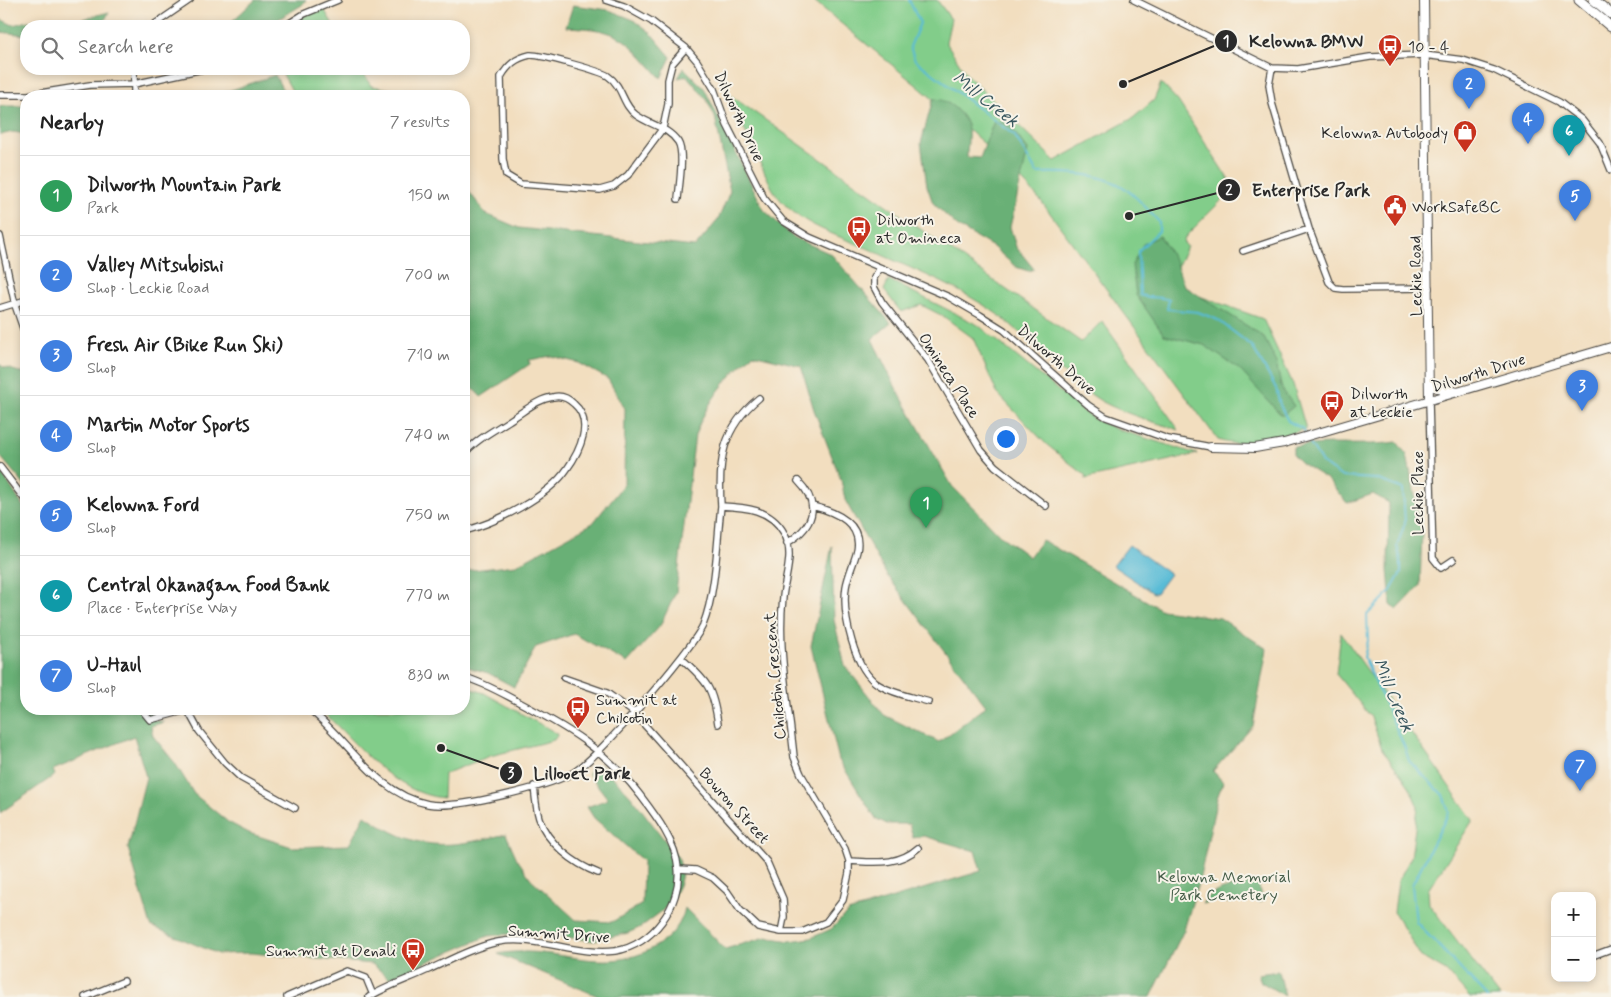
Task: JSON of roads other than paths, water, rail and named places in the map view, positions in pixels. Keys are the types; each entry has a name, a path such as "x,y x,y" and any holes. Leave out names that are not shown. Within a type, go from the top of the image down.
{"highway":[{"path":"1579,0 1611,26"},
{"path":"1594,0 1611,14"}],"main road":[{"name":"Leckie Road","path":"1424,0 1429,401"},
{"name":"Dilworth Drive","path":"1211,447 1255,448 1307,436 1611,346"},
{"path":"1430,383 1434,387 1459,392"}],"street":[{"path":"161,20 190,0"},
{"path":"294,20 338,0"},
{"name":"Dilworth Drive","path":"606,0 624,6 651,21 686,48 697,61 714,89 727,125 764,198 783,221 809,237 949,298 980,315 1004,330 1088,405 1106,417 1168,439 1211,447"},
{"path":"1134,0 1272,68 1298,69 1370,57 1424,55 1463,60 1494,70 1559,102 1582,120 1600,143 1611,170"},
{"path":"678,200 681,156 678,143 663,128 636,115 624,102 620,87 608,75 532,55 518,59 507,66 501,77 503,159 506,175 521,184 600,190 614,186 628,175 663,128 668,104 668,80 672,64 686,48"},
{"path":"1272,68 1269,85 1272,104 1309,229 1324,273 1329,282 1336,288 1429,288"},
{"path":"134,75 134,90"},
{"path":"59,90 90,85 134,84 175,75"},
{"path":"0,95 20,95"},
{"path":"1243,251 1309,229"},
{"path":"0,236 20,320"},
{"name":"Omineca Place","path":"880,268 874,278 874,287 882,302 928,360 982,450 995,466 1046,506"},
{"path":"0,308 20,303"},
{"path":"470,449 480,440 543,400 555,396 566,398 576,406 585,422 584,433 567,469 554,483 498,519 470,530"},
{"path":"314,715 375,775 394,790 419,801 450,806 534,786 572,773 599,751 681,658 697,637 709,608 721,506 719,480 721,457 735,422 745,409 759,398"},
{"name":"Leckie Place","path":"1429,401 1433,558 1441,568 1453,560"},
{"path":"0,467 20,494"},
{"path":"721,506 764,512 784,533 787,543 800,534 810,521 812,506 809,492 798,482"},
{"path":"812,506 830,510 845,518 854,530 858,548 846,586 844,608 846,624 862,665 877,684 929,702"},
{"name":"Chilcotin Crescent","path":"679,869 696,870 713,878 727,891 740,910 758,927 782,932 802,932 826,922 843,900 849,873 846,848 801,774 794,757 782,616 789,558 787,543"},
{"path":"681,658 706,681 712,691 718,724"},
{"name":"Summit Drive","path":"371,996 472,951 498,942 522,942 593,952 616,951 643,940 661,925 674,897 679,869 672,844 656,816 637,792 599,751 588,741 533,710 477,680 470,678"},
{"name":"Bowron Street","path":"564,678 607,693 633,712 767,862 783,899 784,917 782,932"},
{"path":"146,715 150,720 168,715"},
{"path":"190,715 199,730 225,763 241,778 295,808"},
{"path":"534,786 539,818 553,842 582,867 598,873"},
{"path":"849,861 893,862 908,857 918,848"},
{"path":"1596,955 1611,949"},
{"path":"287,997 347,970 366,978 371,996"},
{"path":"85,997 124,981"}],"water":[{"path":"1129,545 1170,574 1156,593 1153,593 1113,566"}],"waterway":[{"name":"Mill Creek","path":"909,0 920,23 910,47 915,60 1015,136 1037,173 1069,173 1093,176 1114,182 1138,199 1159,222 1159,231 1138,251 1140,295 1169,300 1167,309 1198,312 1218,320 1252,346 1276,388 1280,405 1288,421 1303,429 1306,435"},
{"name":"Mill Creek","path":"1307,439 1322,463 1342,477 1376,479 1403,489 1405,523 1397,546 1401,561 1401,573 1390,592 1367,615 1368,641 1364,657 1409,761 1443,795 1449,812 1412,885 1416,922 1487,997"}],"place":[{"name":"10 - 4","path":"1390,67"},
{"name":"Kelowna BMW","path":"1123,84"},
{"name":"Valley Mitsubishi","path":"1469,109"},
{"name":"Martin Motor Sports","path":"1528,144"},
{"name":"Kelowna Autobody","path":"1465,153"},
{"name":"Central Okanagan Food Bank","path":"1569,156"},
{"name":"Enterprise Park","path":"1129,216"},
{"name":"Kelowna Ford","path":"1575,221"},
{"name":"WorkSafeBC","path":"1395,227"},
{"name":"Dilworth at Omineca","path":"859,249"},
{"name":"Fresh Air (Bike Run Ski)","path":"1582,411"},
{"name":"Dilworth at Leckie","path":"1332,423"},
{"name":"Dilworth Mountain Park","path":"926,528"},
{"name":"Summit at Chilcotin","path":"578,729"},
{"name":"Lillooet Park","path":"441,748"},
{"name":"U-Haul","path":"1580,791"},
{"name":"Summit at Denali","path":"413,971"}],"park label":[{"name":"Kelowna Memorial Park Cemetery","path":"1224,885"}]}
